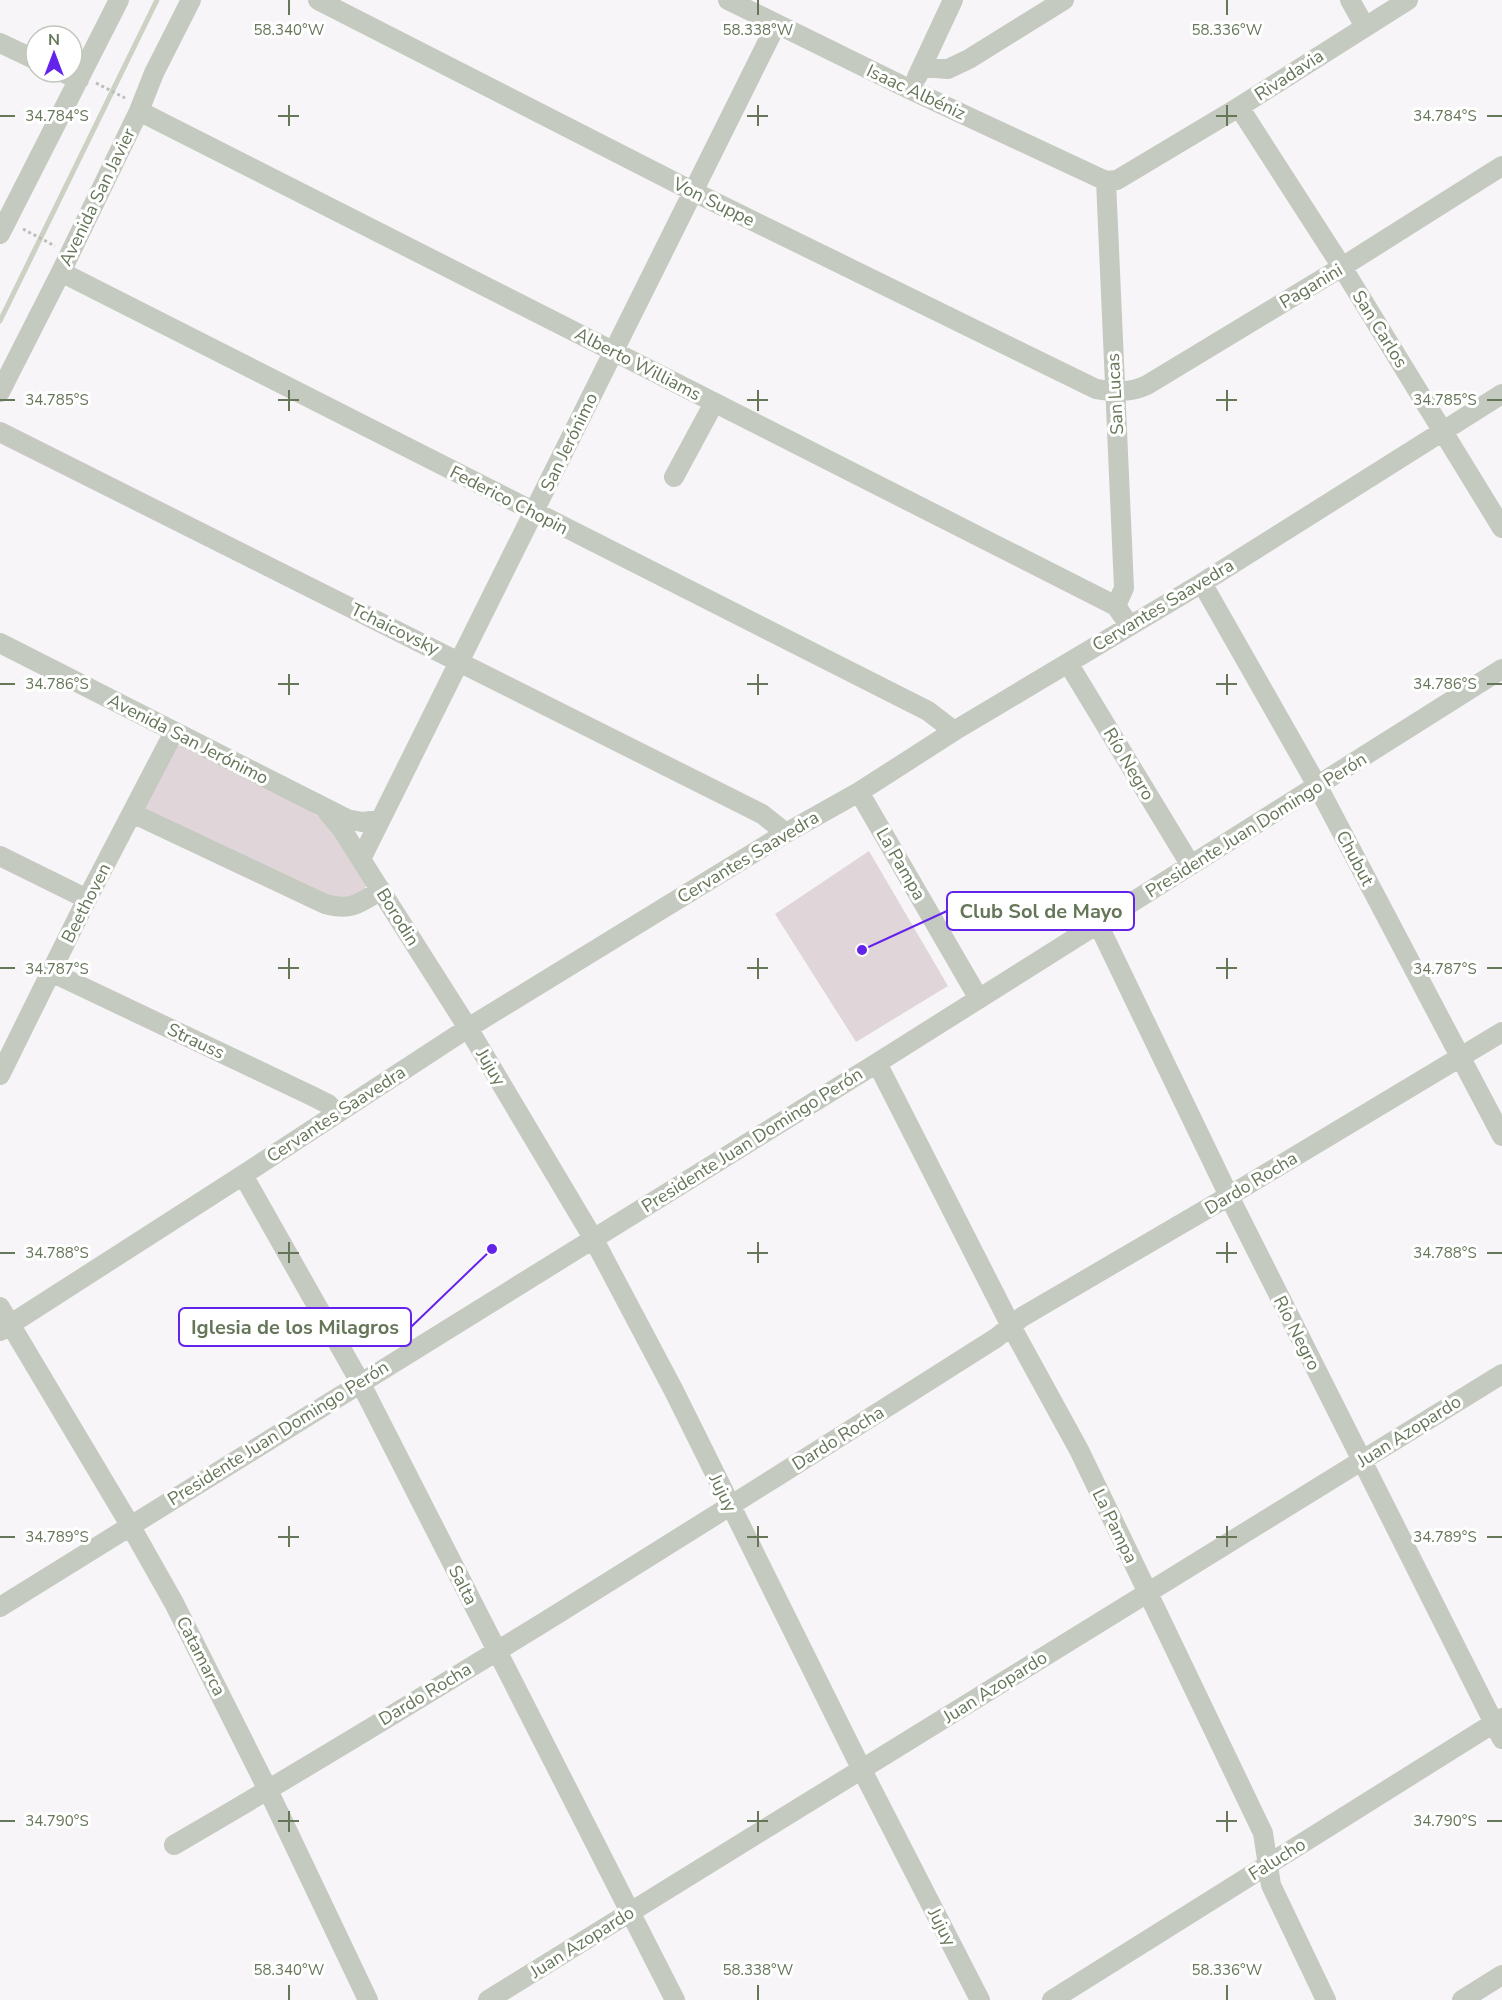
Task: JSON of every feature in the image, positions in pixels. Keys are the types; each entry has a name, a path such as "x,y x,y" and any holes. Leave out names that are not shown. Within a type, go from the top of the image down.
{"street":[{"path":"84,67 119,0"},
{"name":"Avenida San Javier","path":"0,392 61,272 139,111 154,73 191,0"},
{"name":"Von Suppe","path":"318,0 694,192 1096,389 1115,392"},
{"name":"Isaac Albéniz","path":"728,0 755,6 776,25 1106,181"},
{"path":"911,90 953,0"},
{"path":"922,67 948,69 969,59 1065,0"},
{"path":"1350,0 1365,27"},
{"name":"Rivadavia","path":"1106,181 1117,180 1239,107 1408,0"},
{"name":"San Jerónimo","path":"361,859 776,25"},
{"path":"0,42 24,54"},
{"path":"8,230 75,84"},
{"name":"San Carlos","path":"1239,107 1342,267 1502,528"},
{"name":"Alberto Williams","path":"139,111 1116,606 1129,625"},
{"name":"Paganini","path":"1115,392 1135,391 1147,385 1342,267 1502,166"},
{"name":"San Lucas","path":"1106,181 1124,588 1116,606"},
{"name":"Federico Chopin","path":"61,272 928,711 954,731"},
{"name":"Cervantes Saavedra","path":"5,1328 468,1028 786,833 859,792 954,731 1202,583 1502,394"},
{"path":"674,477 714,403"},
{"name":"Tchaicovsky","path":"0,432 762,814 786,833"},
{"name":"Chubut","path":"1202,583 1318,787 1502,1136"},
{"name":"Avenida San Jerónimo","path":"0,643 346,819 362,822 380,820"},
{"name":"Río Negro","path":"1068,663 1190,864"},
{"name":"Presidente Juan Domingo Perón","path":"0,1606 878,1063 1502,669"},
{"name":"Beethoven","path":"0,1075 7,1045 51,972 174,732"},
{"name":"La Pampa","path":"859,792 979,999"},
{"name":"Borodin","path":"325,809 341,828 468,1028"},
{"path":"132,813 325,904 337,907 356,906 381,890"},
{"path":"0,856 87,899"},
{"name":"Río Negro","path":"1098,924 1229,1196 1361,1460 1499,1727"},
{"name":"Strauss","path":"51,972 312,1096 328,1104 337,1113"},
{"name":"Jujuy","path":"468,1028 593,1238 674,1391 862,1770 980,2000"},
{"name":"Dardo Rocha","path":"174,1845 496,1651 730,1506 976,1351 1022,1317 1502,1032"},
{"name":"La Pampa","path":"878,1063 1011,1326 1079,1450 1263,1833 1271,1885 1326,2000"},
{"name":"Salta","path":"243,1175 360,1382 675,2000"},
{"name":"Catamarca","path":"0,1307 5,1328 130,1525 174,1603 268,1790 368,2000"},
{"name":"Juan Azopardo","path":"488,2000 1502,1374"},
{"name":"Falucho","path":"1052,2000 1269,1865 1499,1727"},
{"path":"1462,2000 1502,1975"}],"path":[{"path":"84,81 123,97"},
{"path":"8,230 52,244"}],"shaded area":[{"path":"175,746 182,746 311,811 326,823 369,883 358,897 329,897 144,808"},
{"path":"869,851 948,986 856,1042 775,914"}],"waterway":[{"path":"0,321 157,0"}],"place":[{"name":"Club Sol de Mayo","path":"862,950"},
{"name":"Iglesia de los Milagros","path":"492,1249"}]}
